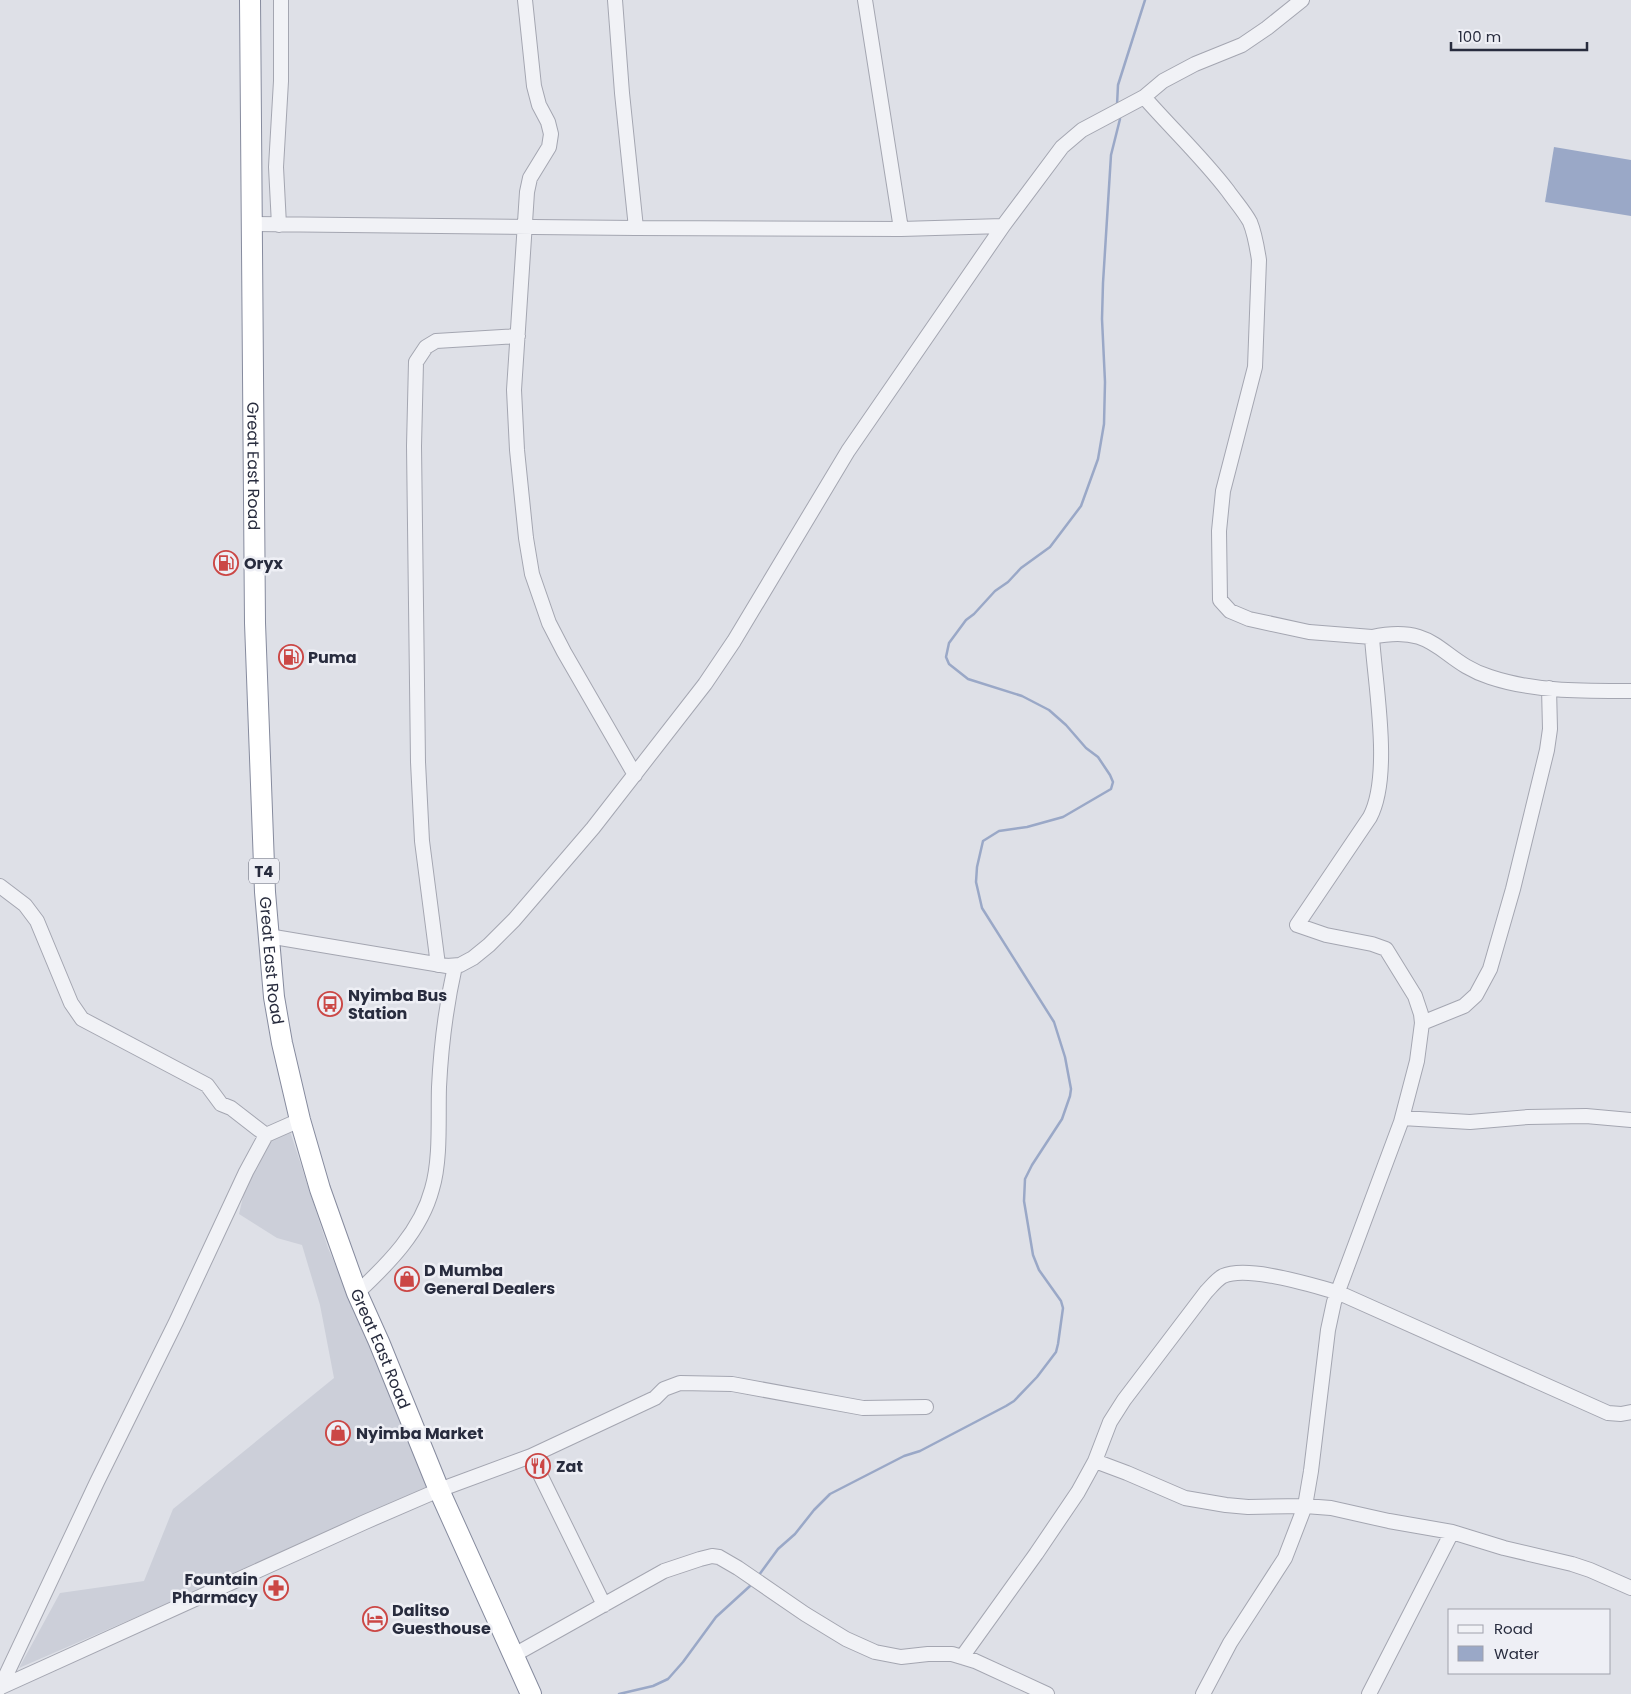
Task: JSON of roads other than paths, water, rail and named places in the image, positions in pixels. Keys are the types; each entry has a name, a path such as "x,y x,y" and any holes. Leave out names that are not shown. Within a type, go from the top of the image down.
{"highway":[{"name":"Great East Road","path":"250,0 255,623 265,892 274,997 282,1043 300,1120 320,1189 357,1293 439,1490 531,1694"}],"street":[{"path":"279,225 276,167 281,81 281,0"},
{"path":"525,0 534,86 539,105 552,134 549,147 530,178 527,192 514,390 517,450 526,538 532,574 549,624 635,775"},
{"path":"615,0 622,93 636,228"},
{"path":"865,0 901,228"},
{"path":"268,936 438,965 455,966 478,954 514,920 593,828 705,684 734,641 848,452 1003,226 1062,147 1082,130 1144,97 1163,80 1195,64 1242,45 1302,0"},
{"path":"1144,97 1211,169 1238,204 1249,221 1259,260 1254,367 1224,491 1219,531 1220,600 1230,612 1309,632 1372,637 1400,633 1416,636 1430,641 1467,667 1521,686 1631,691"},
{"path":"252,224 636,228 1003,226"},
{"path":"438,965 422,841 418,762 414,446 416,362 426,347 436,341 518,336"},
{"path":"1203,1694 1230,1643 1285,1558 1305,1506 1328,1330 1337,1292 1402,1118 1417,1061 1422,1023 1415,996 1386,949 1372,944 1326,935 1297,925 1370,817 1376,803 1380,768 1380,727 1372,637"},
{"path":"1422,1023 1464,1006 1476,995 1490,969 1513,889 1546,750 1550,729 1549,688"},
{"path":"0,886 31,911 37,921 70,1004 82,1019 207,1085 221,1104 231,1108 266,1135"},
{"path":"357,1293 376,1275 410,1235 432,1190 436,1171 441,1058 455,966"},
{"path":"1402,1118 1470,1122 1545,1116 1586,1116 1631,1120"},
{"path":"0,1688 246,1172 266,1135 300,1120"},
{"path":"962,1657 1054,1528 1085,1480 1110,1422 1124,1400 1206,1292 1218,1279 1232,1273 1257,1274 1337,1292 1608,1412 1621,1414 1631,1412"},
{"path":"0,1688 364,1522 439,1490 531,1456 655,1398 664,1389 680,1383 732,1384 863,1408 926,1407"},
{"path":"531,1456 604,1605"},
{"path":"1094,1461 1170,1492 1201,1501 1248,1507 1305,1506 1331,1508 1452,1532 1504,1548 1572,1564 1631,1588"},
{"path":"1369,1694 1452,1532"},
{"path":"514,1655 664,1571 712,1556 719,1557 846,1640 875,1652 901,1657 952,1654 975,1661 1047,1694"}],"water":[{"path":"1554,147 1631,160 1631,216 1545,202"}],"waterway":[{"path":"1117,105 1118,85 1145,0"},
{"path":"759,1575 778,1549 795,1534 814,1510 830,1494 904,1456 920,1451 1014,1401 1037,1377 1056,1352 1058,1344 1063,1308 1061,1301 1039,1270 1033,1255 1024,1201 1025,1179 1062,1119 1071,1089 1065,1057 1054,1022 982,908 976,882 977,867 983,841 999,831 1027,827 1063,817 1111,789 1113,782 1098,757 1086,748 1066,725 1049,710 1022,696 968,679 949,664 946,657 949,643 966,620 1021,568 1050,547 1081,506 1098,459 1104,424 1105,382 1102,319 1111,155 1120,119"},
{"path":"619,1694 653,1686 668,1679 716,1617 750,1586"}],"place":[{"name":"Oryx","path":"226,563"},
{"name":"Puma","path":"291,657"},
{"name":"Nyimba Bus Station","path":"330,1004"},
{"name":"D Mumba General Dealers","path":"407,1279"},
{"name":"Nyimba Market","path":"338,1433"},
{"name":"Zat","path":"538,1466"},
{"name":"Fountain Pharmacy","path":"276,1588"},
{"name":"Dalitso Guesthouse","path":"375,1619"}]}
